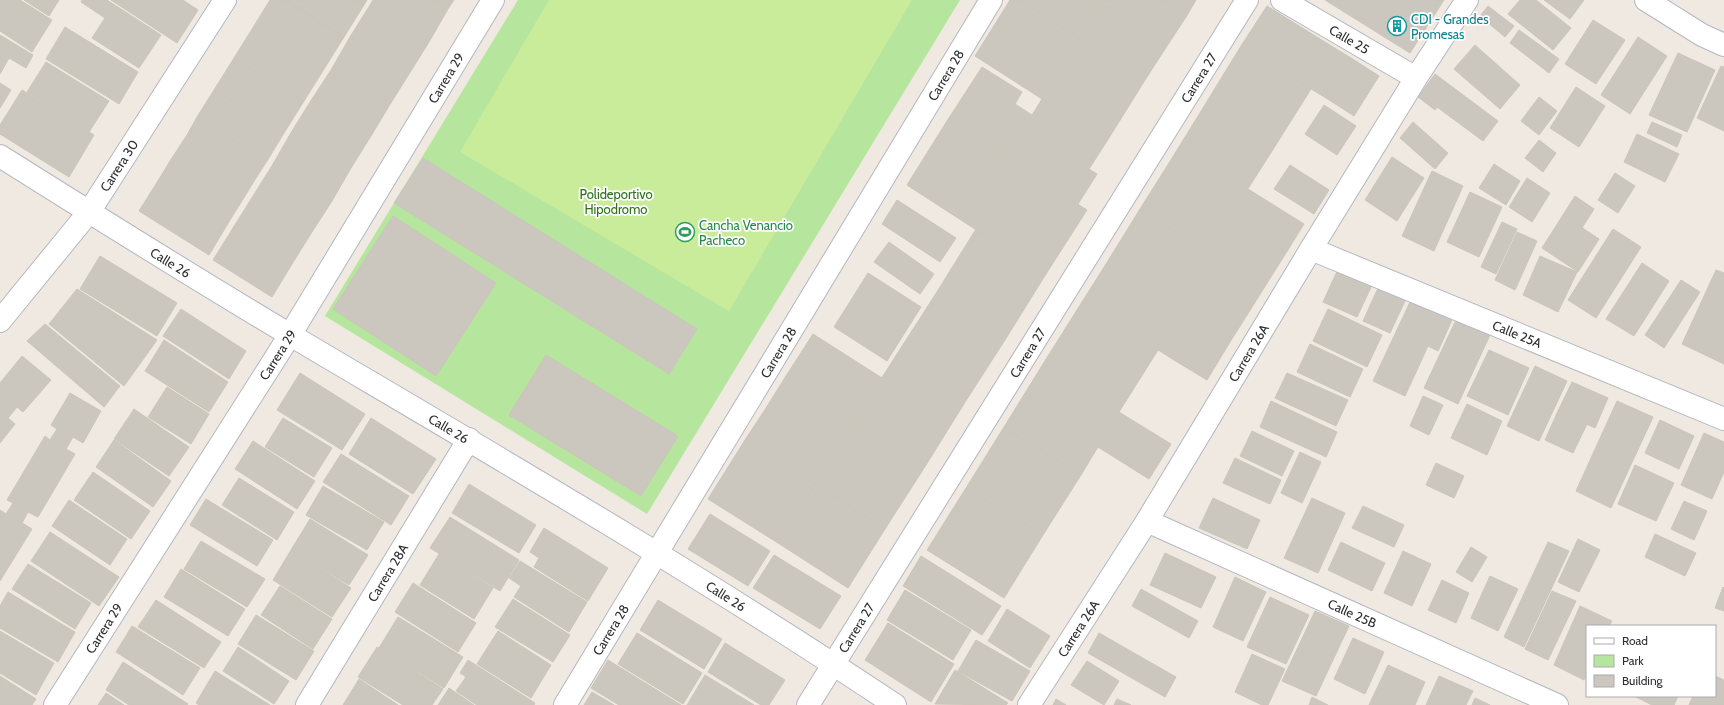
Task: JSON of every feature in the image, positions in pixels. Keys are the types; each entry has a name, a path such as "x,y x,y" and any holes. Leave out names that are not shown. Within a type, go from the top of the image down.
{"street":[{"name":"Carrera 30","path":"0,321 89,212 225,0"},
{"name":"Carrera 29","path":"55,705 290,335 493,0"},
{"name":"Carrera 28","path":"565,705 991,0"},
{"name":"Carrera 27","path":"808,705 1247,0"},
{"name":"Calle 25","path":"1282,0 1416,78"},
{"name":"Carrera 26A","path":"1029,705 1147,521 1310,249 1416,78 1467,0"},
{"path":"1646,0 1702,35 1724,45"},
{"name":"Calle 26","path":"0,156 290,335 468,439 656,553 834,664 895,705"},
{"name":"Calle 25A","path":"1310,249 1724,419"},
{"name":"Carrera 28A","path":"307,705 468,439"},
{"name":"Calle 25B","path":"1147,521 1557,705"}],"green space":[{"name":"Polideportivo Hipodromo","path":"518,0 960,0 647,514 325,316"},
{"name":"Cancha Venancio Pacheco","path":"549,0 912,0 729,311 460,152"}],"building":[{"path":"0,0 20,0 52,20 32,52 0,31"},
{"path":"24,0 59,0 49,16"},
{"path":"82,0 107,0 161,35 139,68 92,38 105,18 81,2"},
{"path":"111,0 183,0 198,10 177,43"},
{"path":"270,0 285,0 344,37 324,69 254,26"},
{"path":"285,0 355,0 364,5 344,37"},
{"path":"355,0 367,0 364,5"},
{"path":"373,0 433,0 448,9 429,42 370,5"},
{"path":"433,0 454,0 448,9"},
{"path":"1010,0 1020,0 1080,39 1042,99 975,56"},
{"path":"1020,0 1095,0 1102,5 1080,39"},
{"path":"1095,0 1105,0 1102,5"},
{"path":"1105,0 1159,0 1186,17 1167,46 1102,5"},
{"path":"1159,0 1196,0 1186,17"},
{"name":"CDI - Grandes Promesas","path":"1325,0 1444,0 1410,53"},
{"path":"1520,0 1536,0 1571,28 1553,50 1508,14"},
{"path":"1544,0 1584,0 1570,19"},
{"path":"370,5 429,42 409,74 350,37"},
{"path":"1102,5 1167,46 1145,80 1080,39"},
{"path":"1267,6 1320,39 1295,79 1241,46"},
{"path":"1488,6 1514,26 1505,37 1480,16"},
{"path":"1593,20 1625,40 1596,84 1565,64"},
{"path":"254,26 324,69 304,101 234,58"},
{"path":"65,27 138,72 119,104 46,59"},
{"path":"1519,30 1559,59 1549,73 1510,43"},
{"path":"0,35 33,55 26,68 9,58 0,74"},
{"path":"350,37 409,74 389,106 331,70"},
{"path":"1638,37 1667,56 1630,114 1601,95"},
{"path":"1080,39 1145,80 1127,109 1062,68"},
{"path":"1320,39 1351,58 1326,98 1295,79"},
{"path":"1475,45 1520,85 1500,109 1454,69"},
{"path":"1241,46 1311,89 1272,151 1203,108"},
{"path":"1678,53 1715,70 1687,132 1649,115"},
{"path":"234,58 304,101 284,133 214,90"},
{"path":"1351,58 1379,76 1354,116 1326,98"},
{"path":"46,62 109,101 89,132 27,92"},
{"path":"1721,66 1724,67 1724,131 1697,118"},
{"path":"982,67 1022,92 1015,104 1032,115 1005,158 947,121"},
{"path":"1062,68 1127,109 1107,141 1042,99"},
{"path":"331,70 389,106 371,136 312,99"},
{"path":"1435,74 1498,121 1483,141 1437,107 1435,110 1418,97"},
{"path":"0,83 11,90 0,108"},
{"path":"1576,87 1605,106 1579,147 1550,128"},
{"path":"22,90 94,135 69,177 0,134 0,125"},
{"path":"214,90 284,133 267,161 197,117"},
{"path":"1539,97 1557,111 1539,135 1521,121"},
{"path":"312,99 371,136 351,168 292,131"},
{"path":"1042,99 1107,141 1089,169 1024,128"},
{"path":"1324,105 1356,126 1337,155 1305,134"},
{"path":"1203,108 1272,151 1237,206 1169,163"},
{"path":"197,117 267,161 256,178 187,135"},
{"path":"947,121 1005,158 964,222 907,185"},
{"path":"1413,122 1448,153 1435,169 1400,138"},
{"path":"1652,122 1682,135 1677,147 1647,133"},
{"path":"1024,128 1097,174 1078,204 1005,158"},
{"path":"292,131 351,168 332,201 273,164"},
{"path":"1637,134 1679,154 1665,182 1624,162"},
{"path":"187,135 256,178 240,204 170,161"},
{"path":"1539,140 1556,153 1543,172 1525,158"},
{"path":"1392,157 1424,178 1397,221 1365,200"},
{"path":"423,158 697,329 669,374 394,203"},
{"path":"1005,158 1087,210 1046,274 964,222"},
{"path":"170,161 240,204 230,220 161,176"},
{"path":"1169,163 1237,206 1208,252 1140,209"},
{"path":"273,164 332,201 312,232 253,196"},
{"path":"1494,164 1520,181 1506,205 1479,188"},
{"path":"1290,165 1329,190 1314,214 1274,189"},
{"path":"1432,171 1463,186 1434,251 1402,236"},
{"path":"1615,173 1635,186 1618,213 1598,200"},
{"path":"161,176 230,220 209,255 139,211"},
{"path":"1527,178 1550,193 1532,222 1509,207"},
{"path":"1248,189 1304,224 1286,253 1230,217"},
{"path":"1470,192 1502,207 1479,257 1447,242"},
{"path":"253,196 312,232 292,264 233,228"},
{"path":"1575,196 1594,209 1582,228 1563,215"},
{"path":"897,200 956,238 940,262 882,224"},
{"path":"1140,209 1264,288 1230,342 1106,264"},
{"path":"1563,215 1599,239 1578,272 1542,248"},
{"path":"393,216 496,283 436,376 333,309"},
{"path":"1230,217 1286,253 1264,288 1208,252"},
{"path":"1502,222 1517,229 1496,274 1481,267"},
{"path":"233,228 292,264 272,297 213,260"},
{"path":"976,229 1046,274 1005,340 935,295"},
{"path":"1613,229 1641,247 1596,318 1568,300"},
{"path":"1517,232 1537,241 1515,290 1495,280"},
{"path":"889,242 934,274 920,294 874,262"},
{"path":"100,256 177,303 157,336 80,289"},
{"path":"1540,256 1577,272 1558,312 1523,295"},
{"path":"1642,263 1669,281 1634,336 1606,319"},
{"path":"1106,264 1197,322 1174,360 1082,302"},
{"path":"1339,267 1373,283 1357,317 1323,302"},
{"path":"1716,270 1724,273 1724,364 1682,344"},
{"path":"868,273 921,307 887,361 834,327"},
{"path":"1681,280 1700,292 1664,348 1645,335"},
{"path":"1379,286 1406,299 1390,333 1363,321"},
{"path":"77,289 157,340 124,386 49,324"},
{"path":"935,295 1005,340 967,399 897,354"},
{"path":"1082,302 1158,350 1119,412 1043,364"},
{"path":"1410,302 1452,320 1438,351 1428,346 1405,396 1373,381"},
{"path":"181,309 246,351 229,379 163,336"},
{"path":"1328,309 1382,335 1367,367 1313,341"},
{"path":"1456,320 1490,335 1458,404 1424,388"},
{"path":"1197,322 1230,342 1207,380 1174,360"},
{"path":"45,324 120,386 104,407 27,341"},
{"path":"813,334 882,378 855,420 786,376"},
{"path":"164,340 228,382 209,412 145,371"},
{"path":"1310,344 1363,369 1350,397 1297,372"},
{"path":"1489,350 1529,368 1508,415 1467,396"},
{"path":"897,354 967,399 926,465 855,420"},
{"path":"546,355 678,436 641,496 509,415"},
{"path":"22,356 51,380 23,412 17,407 8,418 15,424 0,443 0,383"},
{"path":"1043,364 1119,412 1081,475 1004,427"},
{"path":"1535,366 1567,381 1539,441 1507,426"},
{"path":"300,373 365,414 342,450 277,410"},
{"path":"1287,373 1348,400 1336,426 1275,398"},
{"path":"786,376 855,420 835,452 766,408"},
{"path":"1572,382 1608,398 1595,428 1558,411"},
{"path":"167,387 209,414 191,444 148,417"},
{"path":"70,393 101,411 83,443 73,437 66,449 75,454 38,517 28,512 22,523 32,529 0,581 0,510 6,514 13,503 7,500 45,436 50,440 57,429 51,425"},
{"path":"1423,396 1443,405 1429,435 1410,426"},
{"path":"1271,401 1337,432 1326,457 1260,427"},
{"path":"1617,401 1653,417 1611,508 1576,491"},
{"path":"1467,404 1502,421 1487,455 1451,438"},
{"path":"766,408 835,452 815,484 745,440"},
{"path":"134,409 189,447 169,476 114,439"},
{"path":"1558,411 1587,424 1573,453 1545,440"},
{"path":"1119,412 1171,444 1149,479 1098,447"},
{"path":"283,418 332,448 314,477 265,447"},
{"path":"371,418 436,459 413,494 349,454"},
{"path":"855,420 926,465 885,529 815,484"},
{"path":"1660,420 1694,436 1679,469 1645,453"},
{"path":"1004,427 1081,475 1043,535 966,488"},
{"path":"1252,431 1294,451 1282,476 1240,456"},
{"path":"1704,433 1724,442 1724,472 1712,499 1681,485"},
{"path":"114,440 171,481 153,507 96,467"},
{"path":"745,440 815,484 778,543 708,499"},
{"path":"253,441 315,481 297,509 235,469"},
{"path":"1300,452 1321,462 1302,503 1281,493"},
{"path":"341,454 409,496 391,525 323,482"},
{"path":"1235,458 1281,480 1270,504 1223,483"},
{"path":"1436,463 1464,476 1454,498 1426,485"},
{"path":"1635,465 1674,483 1656,521 1618,504"},
{"path":"93,472 150,511 131,539 74,500"},
{"path":"239,478 294,512 277,540 222,505"},
{"path":"469,484 536,525 519,553 452,513"},
{"path":"815,484 885,529 848,588 778,543"},
{"path":"323,486 384,522 367,550 306,515"},
{"path":"966,488 1043,535 1004,598 927,550"},
{"path":"1213,498 1260,520 1247,549 1199,528"},
{"path":"1312,498 1345,513 1318,573 1284,558"},
{"path":"206,499 273,540 257,566 190,525"},
{"path":"69,500 127,539 110,565 52,526"},
{"path":"1684,501 1707,511 1694,540 1671,529"},
{"path":"1363,506 1404,525 1394,547 1352,528"},
{"path":"710,514 770,551 748,586 688,549"},
{"path":"450,517 519,560 500,591 430,548"},
{"path":"310,519 368,555 349,585 291,550"},
{"path":"544,528 608,568 588,601 534,567 539,558 530,552"},
{"path":"50,532 119,577 99,606 31,561"},
{"path":"1655,534 1696,553 1685,576 1645,557"},
{"path":"1578,539 1600,550 1579,592 1558,582"},
{"path":"201,541 265,579 247,607 184,569"},
{"path":"1341,542 1385,563 1372,591 1328,570"},
{"path":"1548,542 1569,551 1524,647 1504,637"},
{"path":"1471,547 1487,557 1472,582 1456,572"},
{"path":"291,550 351,588 332,617 273,580"},
{"path":"1403,551 1431,564 1412,606 1384,593"},
{"path":"1165,553 1216,577 1201,608 1150,585"},
{"path":"439,554 493,588 474,619 420,585"},
{"path":"774,555 841,596 820,629 753,588"},
{"path":"921,556 1001,606 982,635 903,586"},
{"path":"520,561 587,602 569,632 514,597 521,586 509,578"},
{"path":"28,564 91,603 75,629 12,589"},
{"path":"181,569 245,609 228,636 164,597"},
{"path":"1490,576 1518,589 1498,631 1471,618"},
{"path":"1235,577 1266,592 1243,641 1213,627"},
{"path":"1442,580 1469,593 1456,623 1428,610"},
{"path":"413,583 476,623 458,652 395,612"},
{"path":"280,586 332,619 313,649 261,615"},
{"path":"1723,587 1724,588 1724,611 1715,608"},
{"path":"1141,589 1198,621 1189,638 1132,606"},
{"path":"905,590 971,630 953,660 887,620"},
{"path":"1552,591 1576,601 1548,660 1525,649"},
{"path":"8,592 75,632 58,662 0,628 0,606"},
{"path":"1270,597 1309,615 1286,664 1247,647"},
{"path":"513,599 570,635 553,662 495,627"},
{"path":"156,600 221,642 204,668 138,627"},
{"path":"658,600 722,639 704,669 640,630"},
{"path":"1580,606 1612,621 1610,625 1586,625 1586,676 1584,680 1554,665"},
{"path":"1007,609 1050,636 1030,668 988,641"},
{"path":"1315,611 1349,626 1316,696 1282,681"},
{"path":"256,615 314,651 296,680 238,644"},
{"path":"398,617 463,657 444,688 379,648"},
{"path":"888,623 954,664 931,702 865,660"},
{"path":"132,626 200,668 183,695 116,652"},
{"path":"0,631 54,663 36,695 0,673"},
{"path":"498,631 551,665 531,698 477,664"},
{"path":"637,633 702,673 683,704 618,664"},
{"path":"1099,633 1176,677 1165,697 1088,653"},
{"path":"1353,638 1384,652 1365,694 1334,679"},
{"path":"976,640 1030,671 1012,701 958,671"},
{"path":"725,643 785,680 769,705 761,705 708,672"},
{"path":"238,647 289,681 274,704 223,671"},
{"path":"377,647 443,689 432,705 403,705 358,677"},
{"path":"1252,654 1285,669 1268,705 1262,705 1235,692"},
{"path":"468,660 535,703 534,705 477,705 456,691 466,677 460,673"},
{"path":"608,660 681,705 619,705 591,688"},
{"path":"1087,661 1119,681 1104,705 1071,685"},
{"path":"123,662 188,704 129,705 106,690"},
{"path":"1388,665 1425,682 1415,705 1369,705"},
{"path":"955,670 1008,703 1006,705 935,704"},
{"path":"215,671 270,705 199,705 196,703"},
{"path":"705,675 754,705 687,705"},
{"path":"0,676 36,699 32,705 0,705"},
{"path":"1439,676 1473,691 1466,705 1426,705"},
{"path":"1716,676 1724,680 1724,705 1689,705 1693,697 1716,697"},
{"path":"359,679 398,705 343,705"},
{"path":"449,688 474,705 438,705"},
{"path":"592,692 614,705 584,705"},
{"path":"106,693 124,705 98,705"},
{"path":"1312,697 1328,705 1309,705"},
{"path":"1636,697 1678,697 1674,705 1652,705"},
{"path":"1475,698 1490,705 1472,705"},
{"path":"1056,699 1066,705 1053,705"},
{"path":"1117,699 1131,705 1114,705"}],"place":[{"name":"CDI - Grandes Promesas","path":"1397,26"},
{"name":"Cancha Venancio Pacheco","path":"685,232"}]}
